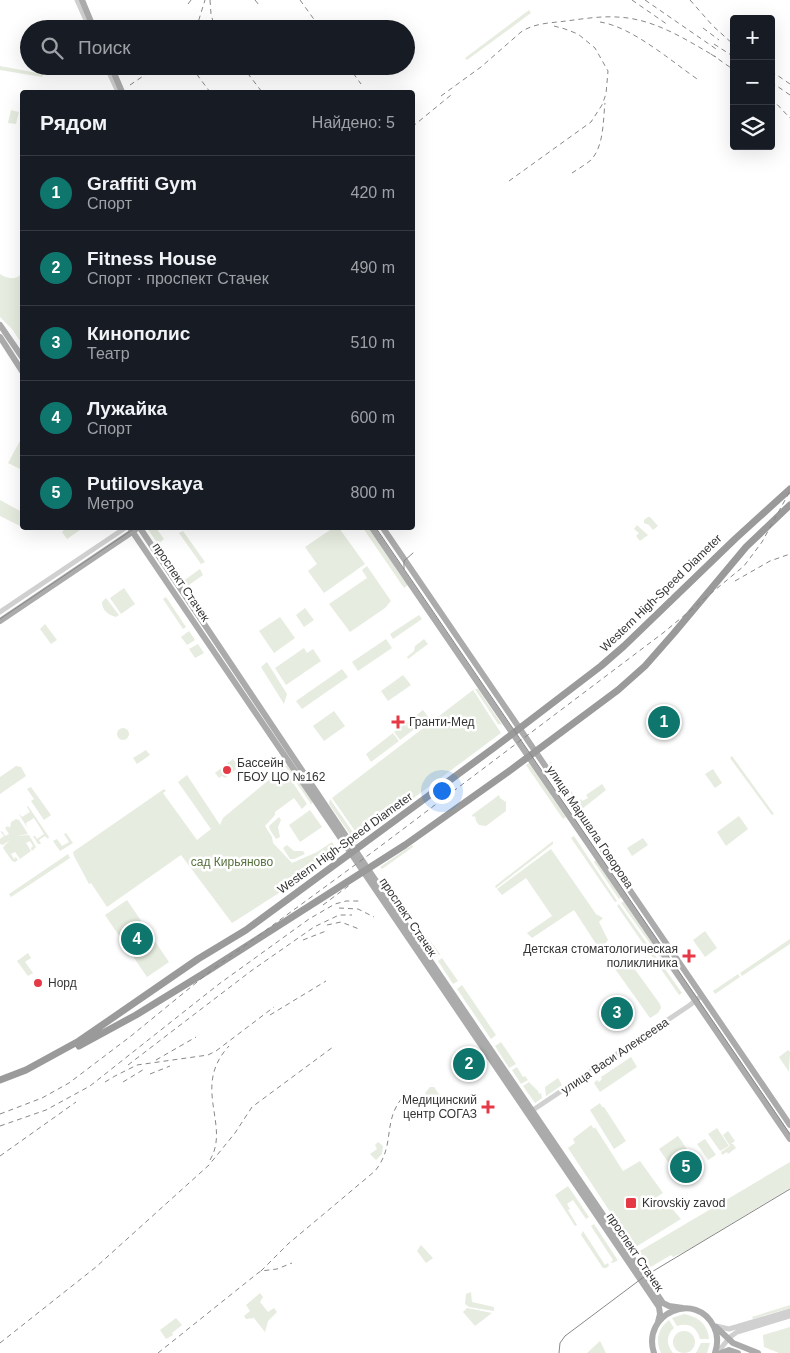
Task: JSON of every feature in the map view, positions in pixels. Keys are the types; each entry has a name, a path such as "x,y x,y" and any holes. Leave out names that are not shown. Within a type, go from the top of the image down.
{"highway":[{"name":"Western High-Speed Diameter","path":"0,1080 26,1070 79,1041 198,959 246,930 495,747 601,666 624,646 790,489"},
{"path":"0,1085 55,1060 136,1015 200,976 397,851 512,769 618,690 644,666 746,547 790,505"}],"main road":[{"path":"82,0 90,20"},
{"path":"115,75 121,90"},
{"path":"0,325 20,354"},
{"path":"0,337 20,368"},
{"path":"0,621 132,530"},
{"name":"проспект Стачек","path":"136,530 531,1113 659,1307 658,1322"},
{"name":"улица Маршала Говорова","path":"373,530 700,1001 790,1125"},
{"name":"улица Маршала Говорова","path":"383,530 700,1001 790,1139"},
{"name":"проспект Стачек","path":"531,1113 663,1303 702,1313 713,1324"},
{"path":"654,1353 652,1337 658,1322 669,1312 683,1308"},
{"path":"713,1324 735,1344 758,1353"},
{"path":"713,1324 718,1342 716,1353"},
{"path":"721,1353 729,1350 738,1353"}],"street":[{"path":"77,0 86,20"},
{"path":"110,75 117,90"},
{"path":"0,612 122,530"},
{"name":"улица Васи Алексеева","path":"531,1113 700,1001"},
{"path":"713,1324 729,1329 790,1311"},
{"path":"716,1353 737,1332 790,1316"}],"green space":[{"path":"529,10 531,13 467,60 465,58"},
{"path":"0,66 20,70 20,73 0,70"},
{"path":"11,110 19,112 16,124 8,123"},
{"path":"0,274 11,278 20,275 20,341 12,329 0,317"},
{"path":"20,441 20,469 8,463"},
{"path":"0,500 20,511 20,526 0,516"},
{"path":"648,517 658,526 653,530 644,523 644,520"},
{"path":"637,525 648,535 640,541 636,536 639,533 634,529"},
{"path":"64,530 80,530 67,539 62,532"},
{"path":"148,530 157,530 164,539 158,544"},
{"path":"330,530 340,530 365,564 324,593 308,571 317,564 305,547"},
{"path":"364,530 369,530 408,585 404,588"},
{"path":"183,531 205,562 201,564 179,533"},
{"path":"367,566 391,601 385,608 350,632 329,604 367,578 362,570"},
{"path":"200,569 203,575 186,587 182,582"},
{"path":"124,588 135,604 121,614 110,598"},
{"path":"166,597 186,627 183,629 163,599"},
{"path":"106,598 119,615 116,617 104,610 102,602"},
{"path":"305,608 314,620 304,627 296,615"},
{"path":"419,615 422,619 393,639 390,634"},
{"path":"280,617 295,638 274,653 259,631"},
{"path":"45,624 57,640 51,644 40,629"},
{"path":"189,631 195,640 187,645 181,637"},
{"path":"386,639 392,648 358,671 352,662"},
{"path":"424,639 428,644 408,659 407,657 414,651 415,646"},
{"path":"198,644 204,653 195,658 189,649"},
{"path":"304,648 307,653 313,649 321,661 286,685 275,668"},
{"path":"267,662 287,694 284,704 261,667"},
{"path":"342,669 348,677 302,709 296,701"},
{"path":"403,675 411,685 388,701 381,691"},
{"path":"475,689 478,689 502,725 498,724"},
{"path":"473,690 501,733 360,838 332,798"},
{"path":"423,710 429,718 400,740 394,732"},
{"path":"334,711 345,726 324,741 313,726"},
{"path":"123,728 129,734 123,740 117,734"},
{"path":"393,733 399,741 371,762 366,754"},
{"path":"146,750 150,755 137,764 133,758"},
{"path":"732,756 774,814 772,815 730,758"},
{"name":"Бассейн ГБОУ ЦО №162","path":"233,759 239,767 225,778 222,776 219,778 215,773"},
{"path":"551,762 578,801 588,798 586,795 602,784 606,790 582,809 549,763"},
{"path":"529,763 566,817 563,819 526,765"},
{"path":"288,765 313,802 311,804 285,766"},
{"path":"16,766 21,767 26,776 0,794 0,777"},
{"name":"сад Кирьяново","path":"283,768 307,804 302,809 294,798 275,812 275,815 265,826 272,837 273,843 292,863 317,852 332,842 340,854 232,923 181,855 107,907 91,883 89,884 74,856 73,852 164,789 166,791 163,793 197,840 211,829 178,782 187,775 220,825 223,818"},
{"path":"713,769 722,783 715,788 705,774"},
{"path":"31,787 51,815 44,820 31,801 34,799 27,789"},
{"path":"499,795 506,802 506,811 486,826 479,825 475,816 473,817 472,815"},
{"path":"330,799 359,841 356,843 329,804"},
{"path":"28,806 49,837 48,839 45,836 39,840 41,844 38,844 33,836 37,839 44,834 34,818 26,823 27,827 18,813 22,817 30,812"},
{"path":"310,810 322,827 300,842 289,825"},
{"path":"739,816 748,829 726,846 717,832"},
{"path":"279,817 281,820 278,827 280,837 276,839 269,826"},
{"path":"16,819 19,820 28,834 16,836 29,835 36,847 32,851 31,848 33,846 30,841 26,843 31,851 20,859 15,852 11,854 14,859 16,857 18,860 15,862 12,861 3,848 10,840 3,845 0,844 0,839 4,836 0,831 5,836 9,834 5,828 8,826 10,828 11,822"},
{"path":"66,833 73,843 60,851 53,841 57,839 62,846 69,842 64,834"},
{"path":"574,836 617,901 615,902 571,838"},
{"path":"643,838 648,845 632,856 627,848"},
{"path":"553,841 553,844 496,888 495,886"},
{"path":"287,845 294,851 303,851 305,854 290,859 283,848"},
{"path":"412,845 413,847 382,869 380,867"},
{"path":"551,849 596,914 603,918 599,922 608,940 600,950 574,910 532,938 527,933 552,916 526,878 502,895 497,889"},
{"path":"68,854 70,858 11,897 9,894"},
{"path":"596,860 622,897 619,899 594,862"},
{"path":"384,878 399,899 396,901 381,880"},
{"path":"127,900 169,962 147,977 105,915"},
{"path":"624,901 666,961 664,963 621,903"},
{"path":"619,904 682,993 679,995 617,906"},
{"path":"705,931 717,948 705,957 693,940"},
{"path":"428,938 440,954 435,957 424,941"},
{"path":"790,939 790,944 742,976 740,973"},
{"path":"28,953 31,958 25,962 33,973 28,976 17,961"},
{"path":"626,957 660,1004 661,1008 658,1013 650,1018 613,966"},
{"path":"442,958 458,981 453,984 438,961"},
{"path":"738,974 740,977 715,994 713,991"},
{"path":"462,985 496,1035 491,1039 457,989"},
{"path":"501,1042 516,1064 509,1068 495,1046"},
{"path":"788,1050 790,1052 789,1072 779,1057"},
{"path":"631,1057 637,1067 600,1092 594,1083 597,1080 599,1082 602,1079 601,1077"},
{"path":"517,1067 523,1077 525,1076 528,1080 521,1084 512,1070"},
{"path":"558,1078 562,1085 546,1096 545,1087"},
{"path":"529,1082 539,1094 541,1093 542,1098 535,1103 523,1086"},
{"path":"430,1087 434,1087 441,1097 419,1111 413,1102 418,1098 425,1101 429,1099 425,1093"},
{"path":"600,1103 626,1141 614,1149 590,1110"},
{"path":"591,1125 594,1129 595,1127 623,1171 640,1161 663,1193 655,1198 662,1209 669,1205 681,1219 634,1248 568,1148 575,1143 573,1139"},
{"path":"717,1128 729,1146 720,1151 708,1134"},
{"path":"728,1131 735,1141 731,1144 736,1148 728,1154 727,1152 722,1155 721,1152 730,1146 723,1135"},
{"path":"678,1136 695,1161 684,1169 675,1157 668,1162 659,1149"},
{"path":"705,1139 716,1155 708,1160 697,1144"},
{"path":"378,1142 383,1146 382,1154 376,1160 370,1154 377,1149 375,1145"},
{"path":"790,1162 790,1188 686,1251 673,1257 671,1255 649,1268 638,1252"},
{"path":"568,1186 589,1217 586,1219 573,1200 567,1204 570,1209 568,1210 577,1225 575,1226 555,1195"},
{"path":"594,1224 617,1261 611,1262 613,1260 591,1226"},
{"path":"583,1231 605,1265 608,1263 609,1266 603,1268 581,1235"},
{"path":"421,1245 433,1258 426,1263 417,1251"},
{"path":"471,1292 472,1302 494,1307 494,1311 469,1307 465,1304 466,1294"},
{"path":"260,1293 263,1297 260,1302 268,1312 274,1308 277,1312 268,1321 265,1332 254,1318 246,1319 244,1316 250,1311 246,1305"},
{"path":"790,1305 790,1308 753,1319 752,1317"},
{"path":"467,1308 492,1313 475,1326 463,1312"},
{"path":"684,1314 694,1317 704,1325 709,1339 700,1339 697,1331 692,1326 677,1326 672,1318"},
{"path":"176,1318 182,1325 172,1333 173,1335 166,1339 160,1330"},
{"path":"669,1320 674,1328 669,1334 668,1340 669,1347 673,1353 661,1353 658,1339 662,1327"},
{"path":"790,1327 790,1353 779,1353 764,1347 763,1335"},
{"path":"684,1331 692,1334 695,1342 692,1350 684,1353 676,1350 673,1342 676,1334"},
{"path":"600,1341 606,1353 587,1353"},
{"path":"701,1343 710,1343 707,1353 696,1353"}],"tram line":[{"path":"0,619 132,530"},
{"path":"377,530 790,1134"},
{"path":"404,569 404,561 413,553"},
{"path":"559,1353 560,1343 565,1336 645,1276 790,1189"}],"railway":[{"path":"188,4 191,0"},
{"path":"199,20 205,0"},
{"path":"210,0 213,20"},
{"path":"255,0 259,5"},
{"path":"300,0 314,20"},
{"path":"632,0 668,25"},
{"path":"645,0 719,51"},
{"path":"690,0 713,26 730,41"},
{"path":"441,96 481,67 521,32 537,25 549,23 604,17 630,18 656,25 716,57"},
{"path":"600,22 613,25 639,38 700,81"},
{"path":"509,181 591,122 602,105 606,94 608,71 595,48 578,34 554,26"},
{"path":"703,28 719,40"},
{"path":"714,44 730,54"},
{"path":"711,54 730,67"},
{"path":"775,74 790,84"},
{"path":"130,85 145,75"},
{"path":"198,75 208,90"},
{"path":"249,75 260,90"},
{"path":"354,75 361,84"},
{"path":"775,85 790,95"},
{"path":"415,125 451,95"},
{"path":"775,102 790,118"},
{"path":"572,173 591,160 598,148 601,141 605,103"},
{"path":"0,1114 42,1098 69,1083 131,1036 213,969 374,851 663,633 744,566 762,542 790,491"},
{"path":"735,581 770,561 790,554"},
{"path":"323,905 351,884"},
{"path":"0,1126 46,1110 90,1086 219,984 309,919 335,904 346,901 359,901"},
{"path":"339,908 358,909 374,917"},
{"path":"128,1065 251,971 314,927 339,915 352,915"},
{"path":"327,925 341,922 359,929"},
{"path":"303,940 326,931"},
{"path":"270,1015 326,981"},
{"path":"105,1082 137,1065 208,1055 274,1007"},
{"path":"156,1060 196,1037"},
{"path":"210,1160 215,1147 216,1133 212,1091 213,1076 218,1061 229,1046"},
{"path":"0,1343 96,1267 209,1165 235,1133 252,1107 333,1047"},
{"path":"150,1074 170,1066"},
{"path":"123,1082 146,1068"},
{"path":"261,1271 288,1244 375,1171 385,1152 392,1116 402,1098"},
{"path":"0,1156 76,1102"},
{"path":"158,1353 258,1273 277,1269 292,1263"}],"place":[{"name":"Гранти-Мед","path":"398,722"},
{"name":"Graffiti Gym","path":"664,722"},
{"name":"Бассейн ГБОУ ЦО №162","path":"227,770"},
{"name":"Лужайка","path":"137,939"},
{"name":"Детская стоматологическая поликлиника","path":"689,956"},
{"name":"Норд","path":"38,983"},
{"name":"Кинополис","path":"617,1013"},
{"name":"Fitness House","path":"469,1064"},
{"name":"Медицинский центр СОГАЗ","path":"488,1107"},
{"name":"Putilovskaya","path":"686,1167"},
{"name":"Kirovskiy zavod","path":"631,1203"}]}
